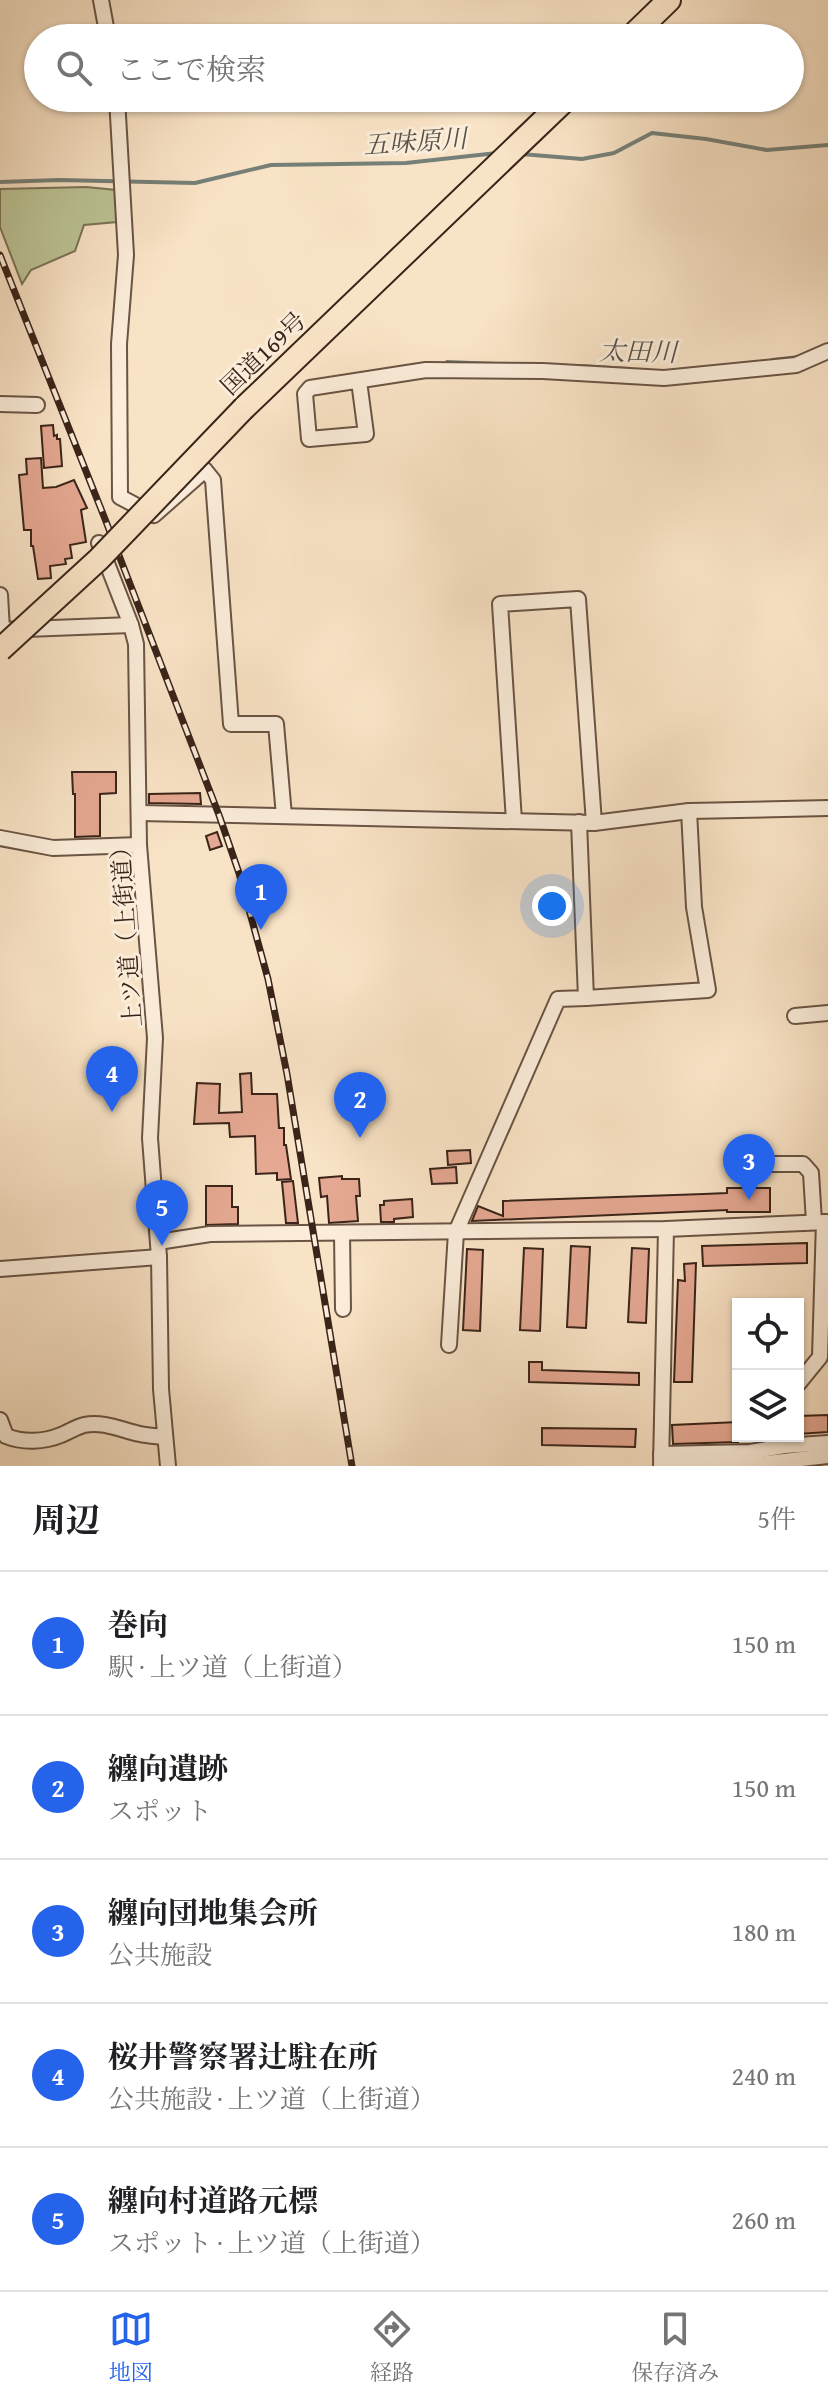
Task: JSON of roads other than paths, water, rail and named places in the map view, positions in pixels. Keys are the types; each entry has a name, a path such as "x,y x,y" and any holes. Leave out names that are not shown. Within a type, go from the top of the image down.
{"highway":[{"path":"644,24 669,0"},
{"name":"国道169号","path":"1,636 99,559 244,408 552,112"}],"street":[{"path":"101,0 105,24"},
{"path":"118,112 126,255 119,344 120,497 154,515 205,470 213,480 231,724 276,724 284,816"},
{"path":"359,381 366,434 309,439 305,394 310,388 426,370 543,371 664,378 796,365 828,351"},
{"path":"0,404 37,405"},
{"name":"上ツ道（上街道）","path":"99,543 136,644 139,845 155,1038 150,1138 158,1250 161,1389 168,1466"},
{"path":"0,595 1,636 131,625"},
{"path":"514,821 500,604 578,599 587,823 586,998"},
{"path":"140,813 587,823 689,811 828,808"},
{"path":"449,1345 456,1232 558,999 708,990 694,907 689,811"},
{"path":"0,838 53,848 139,845"},
{"path":"795,1016 828,1013"},
{"path":"745,1164 803,1164 811,1173 822,1222 820,1357 804,1377"},
{"path":"0,1269 158,1250 210,1234 666,1229 822,1222"},
{"path":"661,1462 666,1229"},
{"path":"342,1233 343,1309"},
{"path":"0,1420 6,1436 16,1440 35,1441 59,1436 81,1425 93,1424 165,1437"},
{"path":"661,1462 750,1452 780,1442"},
{"path":"804,1442 828,1443"},
{"path":"661,1462 757,1464 828,1456"}],"waterway":[{"name":"五味原川","path":"521,154 582,159 614,153 652,133 767,150 828,145"},
{"name":"五味原川","path":"0,182 195,183 271,165 406,163 497,153"},
{"name":"太田川","path":"772,360 799,357"},
{"name":"太田川","path":"447,362 496,364"},
{"name":"太田川","path":"581,366 628,369"}],"railway":[{"path":"0,255 105,519 239,873 268,979 287,1074 352,1466"}],"place":[{"name":"巻向","path":"261,930"},
{"name":"桜井警察署辻駐在所","path":"112,1112"},
{"name":"纏向遺跡","path":"360,1138"},
{"name":"纏向団地集会所","path":"749,1200"},
{"name":"纏向村道路元標","path":"162,1246"}]}
